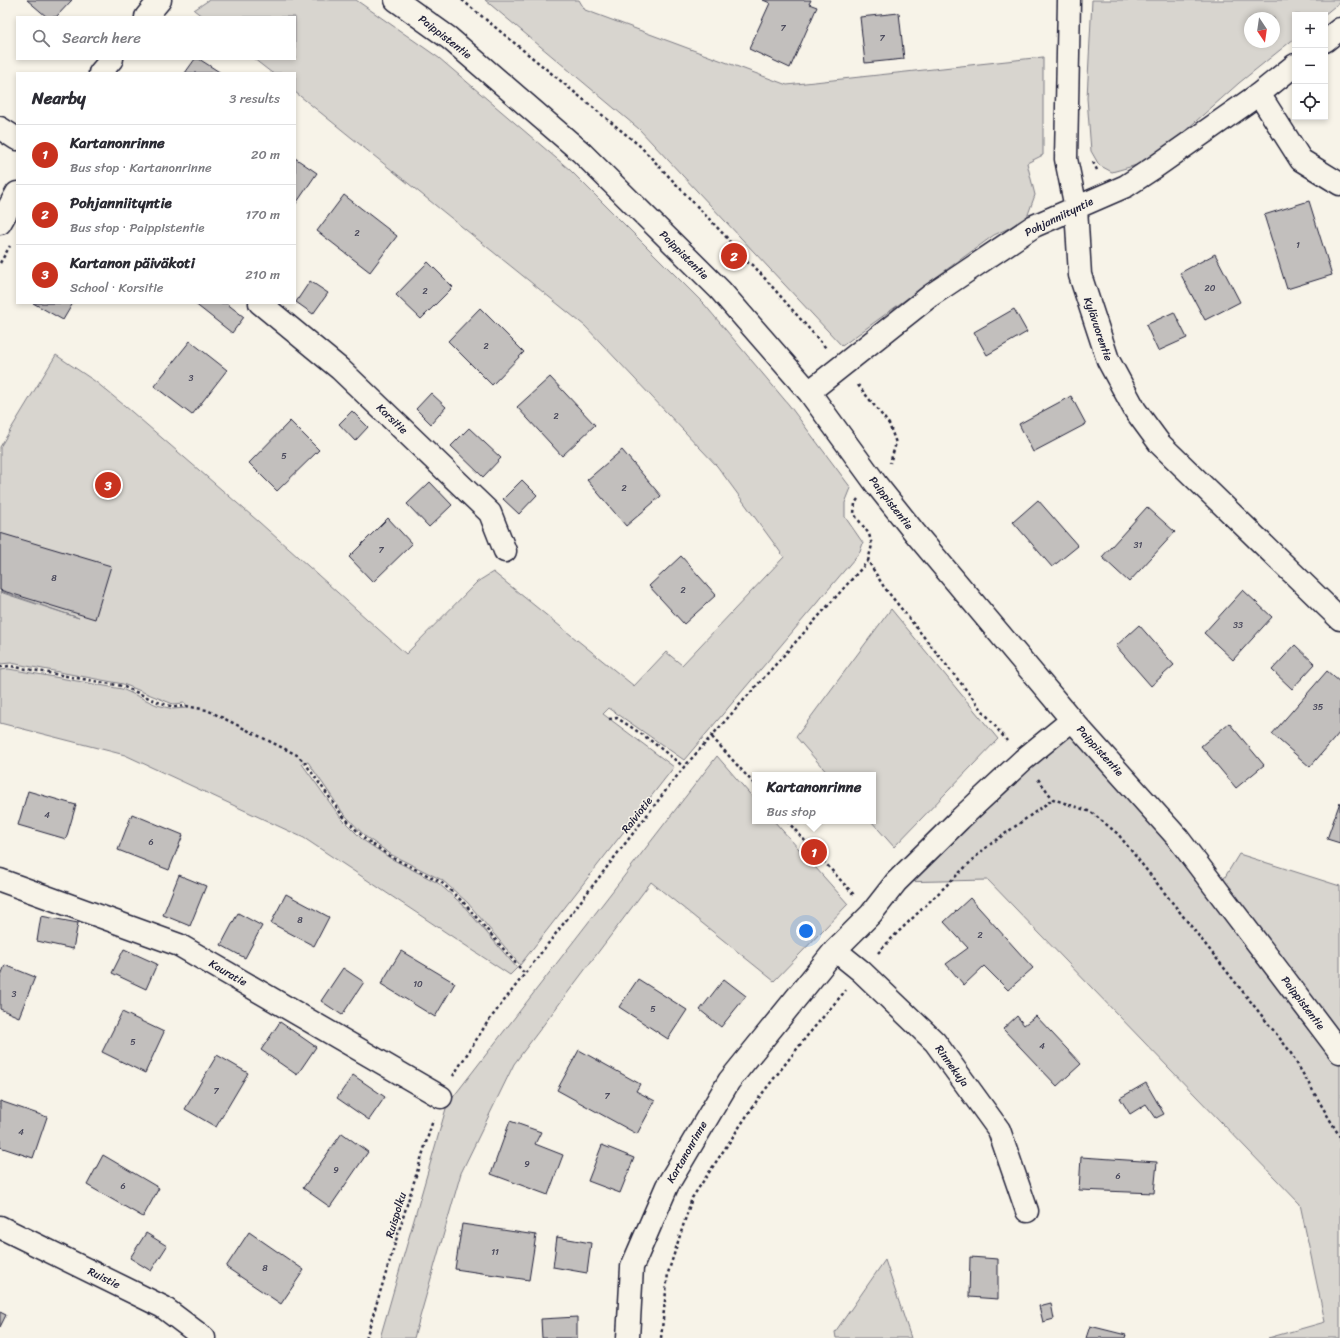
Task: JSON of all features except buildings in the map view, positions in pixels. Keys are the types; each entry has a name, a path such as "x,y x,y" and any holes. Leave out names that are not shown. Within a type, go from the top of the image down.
{"street":[{"path":"147,16 160,0"},
{"name":"Paippistentie","path":"396,0 449,38 581,152 720,290 809,392 890,503 1072,720 1177,838 1340,1052"},
{"name":"Kylävuorentie","path":"1069,0 1066,159 1076,208 1080,275 1108,360 1135,410 1160,444 1340,619"},
{"path":"1328,39 1340,29"},
{"path":"101,72 111,60"},
{"name":"Pohjanniityntie","path":"809,392 930,296 1034,226 1126,186 1259,94 1292,67"},
{"path":"1259,94 1301,160 1340,184"},
{"path":"0,128 16,138"},
{"path":"0,223 16,195"},
{"name":"Korsitie","path":"261,304 340,369 490,514 505,551"},
{"name":"Kartanonrinne","path":"628,1338 632,1267 667,1186 729,1081 835,950 871,914 896,882 1023,760 1072,720"},
{"name":"Kauratie","path":"0,880 179,944 441,1097"},
{"name":"Rinnekuja","path":"835,950 862,971 935,1042 999,1130 1026,1211"},
{"name":"Ruistie","path":"0,1227 163,1307 204,1338"}],"path":[{"name":"Raiviotie","path":"441,1097 488,1022 684,767 868,561"},
{"path":"0,667 10,666 122,686 158,702 174,707 186,706 207,710 296,756 305,763 342,815 365,838 391,857 441,882 464,903 525,974"},
{"path":"609,719 617,718 627,724 684,767"},
{"path":"712,737 752,782"},
{"path":"661,1338 668,1273 692,1198 758,1099 807,1036 892,938 984,849 1053,799 1091,812 1118,834 1289,1050 1340,1137"},
{"path":"790,824 871,914"},
{"name":"Ruispolku","path":"366,1338 441,1097"}],"shaded area":[{"path":"209,0 356,0 439,58 570,170 704,304 789,405 851,488 845,503 845,517 863,543 860,552 684,760 609,708 603,714 674,767 520,965 467,902 442,880 392,855 366,837 343,813 308,762 302,764 341,818 363,840 390,858 438,883 463,905 517,968 510,975 304,838 125,755 0,723 0,670 9,669 122,689 157,705 173,709 187,708 185,703 173,704 123,684 11,663 0,664 0,592 79,618 0,591 0,447 56,355 96,382 125,406 259,522 406,654 477,582 493,572 634,686 666,652 682,665 784,557 717,466 585,326 296,93 296,72 271,72 255,60 296,60 296,16 202,16 194,10"},
{"path":"485,0 579,0 585,10 787,85 1043,57 1043,155 1027,163 1035,195 1026,220 994,235 842,346 639,129"},
{"path":"1092,0 1340,0 1340,2 1328,12 1292,12 1292,40 1239,83 1151,161 1112,172 1099,165 1091,151 1087,98"},
{"path":"891,609 998,739 894,847 874,824 876,824 876,772 826,772 796,737"},
{"path":"1072,720 1217,890 1239,854 1340,886 1340,1338 1268,1338 1325,1322 1300,1204 988,880 896,882"},
{"path":"717,756 752,797 752,824 777,824 848,904 774,981 651,882 514,1064 461,1173 414,1338 380,1338 447,1105"},
{"path":"885,1260 911,1338 836,1338 835,1332"}],"place":[{"name":"Pohjanniityntie","path":"734,256"},
{"name":"Kartanon päiväkoti","path":"108,485"},
{"name":"Kartanonrinne","path":"814,852"}]}
